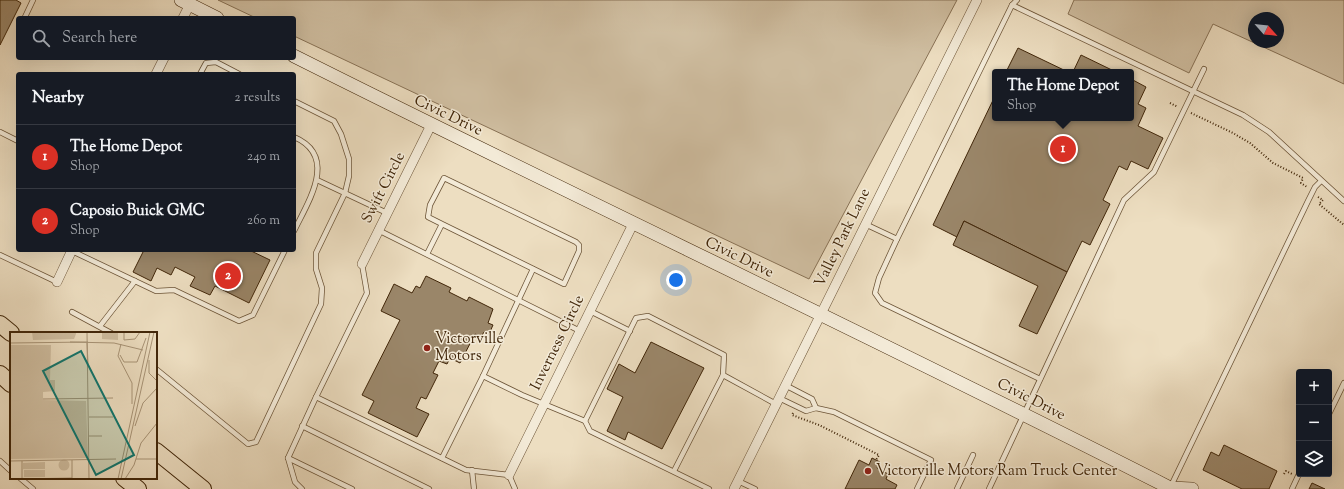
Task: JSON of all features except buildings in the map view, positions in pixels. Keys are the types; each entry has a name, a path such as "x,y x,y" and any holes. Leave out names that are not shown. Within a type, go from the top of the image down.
{"highway":[{"path":"0,324 10,332"},
{"path":"0,374 10,383"},
{"path":"157,452 203,489"},
{"path":"125,479 138,489"}],"street":[{"name":"Valley Park Lane","path":"736,485 976,0"},
{"path":"184,16 188,1 214,16"},
{"name":"Civic Drive","path":"296,57 633,224 1025,414 1170,489 1192,489"},
{"path":"157,72 163,60"},
{"name":"Swift Circle","path":"362,264 431,125"},
{"name":"Inverness Circle","path":"509,475 633,224"},
{"path":"56,282 71,252"}],"lane":[{"path":"25,16 33,0"},
{"path":"1017,0 1012,5 897,239 875,293 882,303 1040,379"},
{"path":"1012,5 1244,115 1269,132 1344,201"},
{"path":"201,72 206,63 216,62 236,72"},
{"path":"989,489 1124,200 1154,172 1204,69"},
{"path":"157,370 248,444 256,442 321,304 322,288 316,269 316,253 345,193 349,176 349,159 341,134 334,121 296,102"},
{"path":"0,132 16,140"},
{"path":"296,138 305,142 314,153 318,172 316,186 296,227"},
{"path":"444,178 576,242 579,245 577,256 564,284 442,224 428,217 430,205 444,178"},
{"path":"317,180 387,213"},
{"path":"1170,489 1312,192 1321,181"},
{"path":"427,254 442,224"},
{"path":"865,224 897,239"},
{"path":"378,230 580,331"},
{"path":"76,252 156,291 174,290 239,321 253,316 284,252"},
{"path":"0,255 56,282"},
{"path":"302,489 295,482 288,458 316,396 367,293 362,264"},
{"path":"442,458 534,269"},
{"path":"100,326 135,281"},
{"path":"590,311 630,331"},
{"path":"72,312 109,332"},
{"path":"585,421 636,318 648,316 724,355 723,375 674,471"},
{"path":"723,375 778,401 806,411 816,408 834,412 931,460 916,489"},
{"path":"483,376 522,395 585,421 590,431 709,489"},
{"path":"1332,409 1342,391 1344,383"},
{"path":"785,386 812,399 816,408"},
{"path":"316,396 466,470 509,475 515,489"},
{"path":"302,426 429,489"},
{"path":"957,489 973,456"},
{"path":"288,458 352,489"},
{"path":"0,461 10,470"},
{"path":"472,470 474,489"},
{"path":"1292,489 1298,477"},
{"path":"21,479 33,489"},
{"path":"736,485 755,489"}],"path":[{"path":"1170,103 1233,133 1250,143 1273,163 1303,178 1301,182 1323,200 1319,204 1344,225"},
{"path":"794,412 792,414 820,425 879,455 876,460"}],"shaded area":[{"path":"218,0 957,0 809,279 296,37 296,16 252,16"},
{"path":"1074,0 1344,0 1344,84 1265,48 1284,48 1284,12 1248,12 1248,40 1213,24 1189,73 1068,14"}],"place":[{"name":"The Home Depot","path":"1063,149"},
{"name":"Caposio Buick GMC","path":"228,276"},
{"name":"Victorville Motors","path":"427,348"},
{"name":"Victorville Motors Ram Truck Center","path":"868,471"}]}
